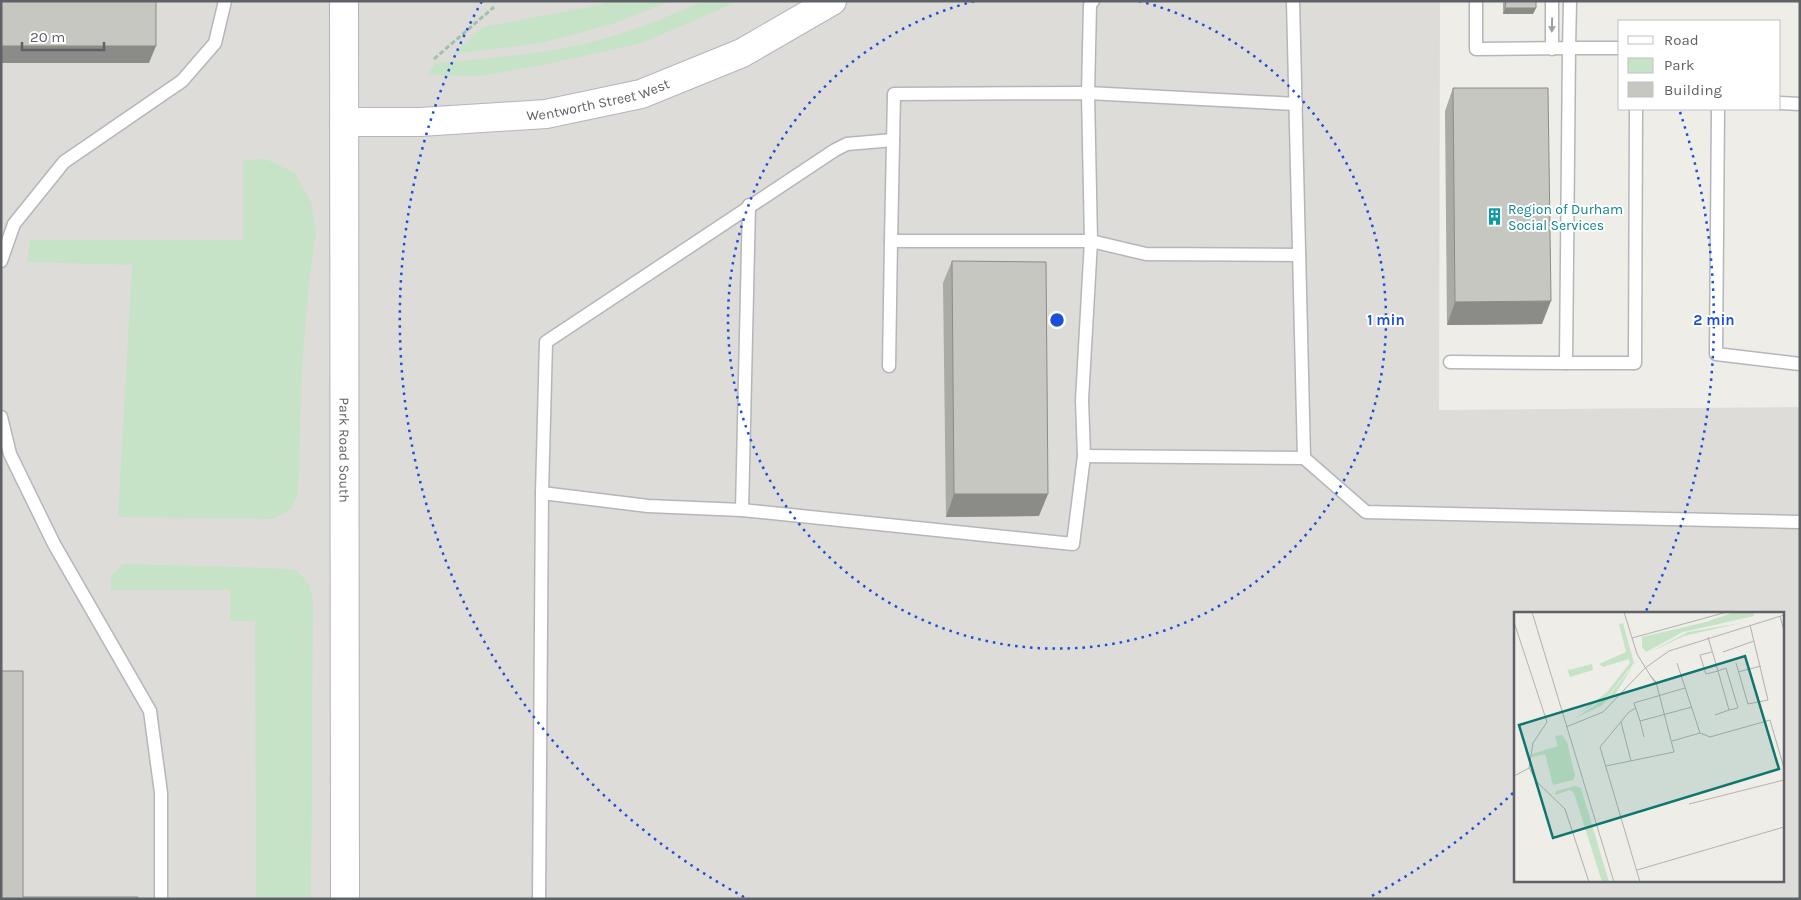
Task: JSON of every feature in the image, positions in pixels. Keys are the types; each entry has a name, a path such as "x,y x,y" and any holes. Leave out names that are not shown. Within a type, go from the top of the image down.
{"main road":[{"name":"Park Road South","path":"344,1 345,899"},
{"name":"Wentworth Street West","path":"344,122 420,122 546,114 641,94 742,53 832,1"}],"lane":[{"path":"1,260 14,224 64,162 182,81 215,43 224,1"},
{"path":"1293,1 1304,458"},
{"path":"1476,1 1476,49 1618,48"},
{"path":"1552,1 1552,49"},
{"path":"1566,363 1570,1"},
{"path":"542,493 648,506 742,510 1073,544 1084,456 1082,400 1091,242 1088,93 1089,2"},
{"path":"889,366 894,94 1088,93 1296,104"},
{"path":"1781,103 1800,104"},
{"path":"1450,362 1635,363 1636,110"},
{"path":"1718,110 1716,354 1800,364"},
{"path":"539,899 542,493 546,342 749,205 835,150 847,144 893,140"},
{"path":"742,510 749,205"},
{"path":"891,241 1091,242 1146,254 1299,255"},
{"path":"1,417 10,454 54,544 150,712 161,793 162,899"},
{"path":"1084,456 1304,458 1366,512 1800,522"}],"path":[{"path":"434,59 494,7"}],"shaded area":[{"path":"1,1 1440,1 1439,410 1800,407 1800,899 1,899"}],"green space":[{"path":"612,1 671,1 613,24 541,43 453,54 483,27"},
{"path":"703,1 739,1 642,43 548,64 480,76 428,75 435,63 543,52 606,38 643,26"},
{"path":"266,159 295,173 311,202 316,232 309,283 302,367 298,494 291,509 273,519 118,517 132,265 27,262 30,240 243,240 243,160"},
{"path":"123,564 296,570 309,584 313,601 311,899 256,899 255,621 230,621 230,590 111,590 111,576"}],"building":[{"path":"1,1 156,1 156,46 1,46"},
{"path":"1506,1 1536,1 1536,8 1505,8"},
{"name":"Region of Durham Social Services","path":"1453,88 1548,88 1551,301 1455,302"},
{"path":"952,261 1046,262 1048,494 954,494"},
{"path":"1,671 23,671 23,897 138,897 138,899 1,899"}],"place":[{"name":"Region of Durham Social Services","path":"1494,217"}]}
